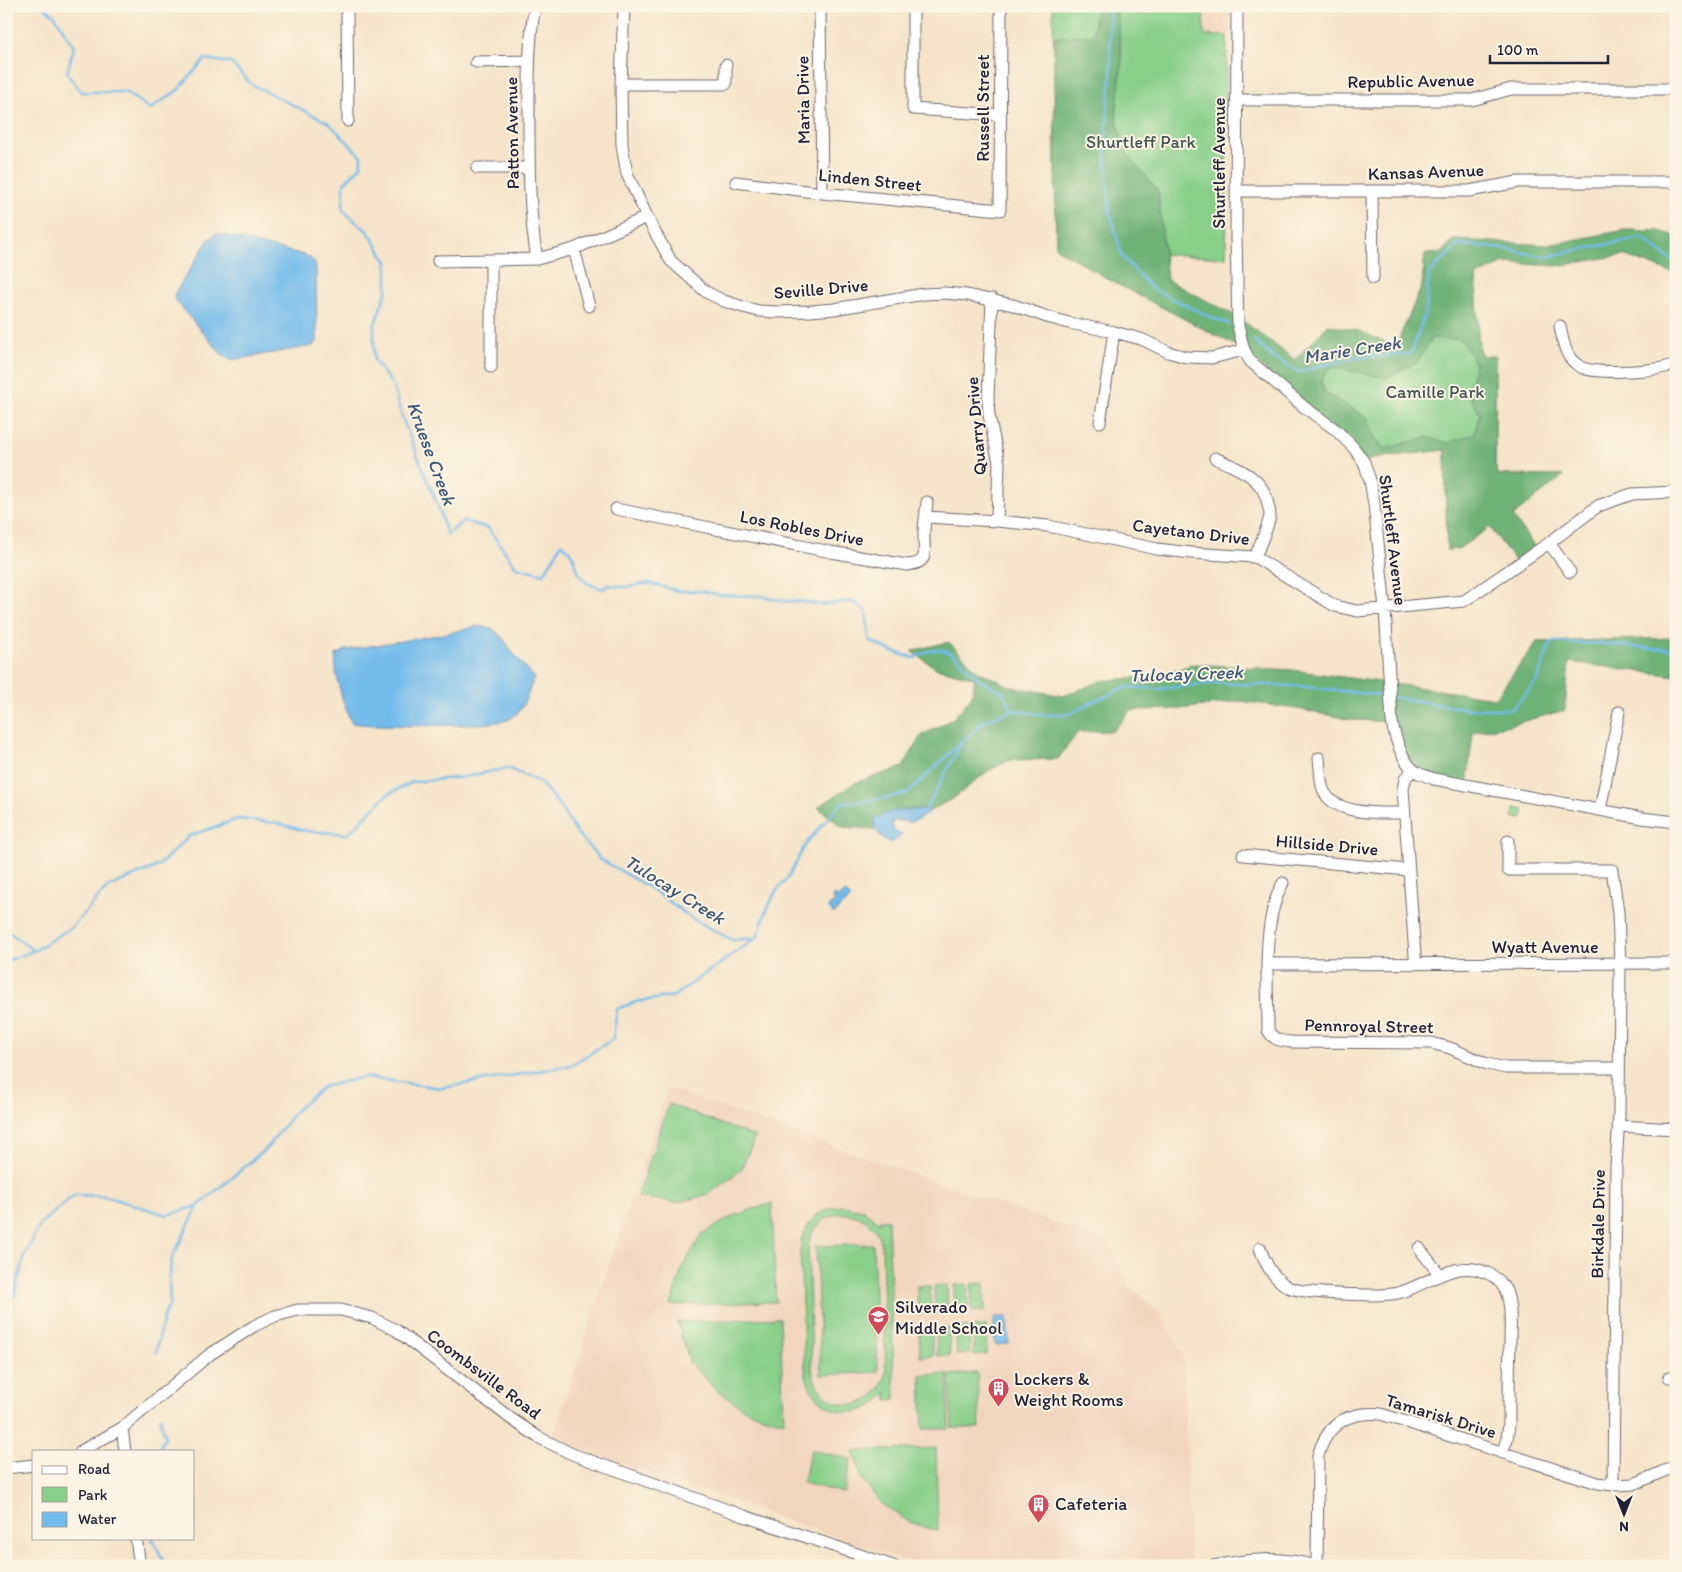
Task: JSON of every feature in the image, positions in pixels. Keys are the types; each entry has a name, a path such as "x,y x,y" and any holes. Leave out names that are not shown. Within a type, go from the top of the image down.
{"street":[{"path":"346,6 348,122"},
{"name":"Patton Avenue","path":"534,6 529,61 529,168 537,259"},
{"name":"Seville Drive","path":"624,6 621,84 622,145 627,174 647,217 671,261 706,292 724,301 759,311 810,312 924,294 944,293 992,299 1047,318 1141,339 1168,352 1186,357 1212,358 1244,350"},
{"name":"Maria Drive","path":"820,6 822,193"},
{"path":"914,6 913,109 1000,115"},
{"name":"Russell Street","path":"1000,210 1001,6"},
{"name":"Shurtleff Avenue","path":"1237,6 1238,326 1244,350 1256,368 1298,403 1336,430 1353,447 1364,462 1371,488 1385,609 1392,722 1401,749 1413,769"},
{"path":"476,62 529,61"},
{"path":"621,84 726,84 726,65"},
{"name":"Republic Avenue","path":"1237,100 1472,100 1511,89 1676,89"},
{"path":"477,168 529,168"},
{"name":"Linden Street","path":"736,182 822,193 1000,210"},
{"name":"Kansas Avenue","path":"1237,191 1469,191 1518,182 1676,182"},
{"path":"1372,192 1374,278"},
{"path":"438,261 537,259 574,249 647,217"},
{"path":"574,249 589,306"},
{"path":"491,261 491,366"},
{"name":"Quarry Drive","path":"992,299 988,398 989,415 999,463 997,521"},
{"path":"1560,326 1562,337 1571,359 1583,368 1649,371 1676,363"},
{"path":"1100,422 1114,332"},
{"path":"1215,458 1242,470 1258,482 1267,496 1270,514 1265,532 1254,556"},
{"name":"Cayetano Drive","path":"926,517 997,521 1064,528 1157,549 1191,553 1254,556 1335,606 1357,611 1464,601 1549,543 1598,506 1618,498 1640,493 1676,492"},
{"name":"Los Robles Drive","path":"616,509 831,552 907,565 916,564 925,556 924,535 927,502"},
{"path":"1549,543 1570,572"},
{"path":"1600,810 1619,712"},
{"path":"1319,758 1323,789 1331,799 1341,806 1363,813 1404,813"},
{"path":"1415,964 1403,789 1405,779 1413,769 1434,779 1642,818 1676,822"},
{"name":"Birkdale Drive","path":"1508,841 1508,870 1612,870 1618,912 1620,964 1616,1166 1614,1485"},
{"name":"Hillside Drive","path":"1243,855 1408,870"},
{"name":"Pennroyal Street","path":"1283,883 1277,893 1271,916 1268,964 1268,1030 1271,1036 1278,1040 1291,1042 1431,1044 1450,1048 1487,1064 1506,1068 1619,1068"},
{"name":"Wyatt Avenue","path":"1268,964 1676,963"},
{"path":"1618,1126 1676,1129"},
{"path":"1260,1248 1266,1266 1275,1278 1290,1288 1304,1291 1395,1293 1410,1289 1456,1268 1468,1267 1491,1275 1500,1282 1505,1290 1510,1310 1509,1424 1507,1439 1502,1453"},
{"path":"1419,1248 1440,1275"},
{"name":"Coombsville Road","path":"84,1450 122,1428 209,1355 254,1326 275,1316 298,1310 341,1310 372,1318 396,1330 510,1418 538,1437 572,1454 744,1516 893,1566"},
{"name":"Tamarisk Drive","path":"1317,1566 1318,1456 1325,1437 1332,1428 1342,1420 1367,1413 1382,1414 1598,1483 1614,1485 1634,1484 1676,1466"},
{"path":"122,1428 125,1450"},
{"path":"6,1468 32,1465"},
{"path":"136,1540 140,1566"},
{"path":"1213,1566 1263,1558 1297,1561 1317,1566"}],"shaded area":[{"path":"1203,6 1230,6 1230,35 1204,36"},
{"name":"Silverado Middle School","path":"667,1088 1109,1242 1129,1285 1162,1316 1183,1355 1190,1560 1156,1566 920,1566 580,1449 553,1437"}],"green space":[{"name":"Shurtleff Park","path":"1053,6 1203,6 1204,35 1227,36 1226,258 1056,248"},
{"path":"1096,6 1116,6 1122,61 1116,115 1124,150 1158,191 1167,280 1238,317 1295,360 1328,325 1359,331 1397,347 1422,286 1425,254 1441,253 1453,240 1548,245 1625,230 1659,231 1676,236 1676,274 1623,255 1557,266 1504,263 1476,276 1479,351 1484,356 1495,356 1495,465 1498,475 1563,476 1513,516 1537,551 1518,565 1490,527 1458,549 1447,550 1445,450 1374,458 1364,462 1244,350 1113,282 1056,248 1054,37 1093,35","holes":["1432,338 1462,340 1475,364 1468,394 1480,413 1474,434 1448,443 1426,437 1386,449 1376,439 1368,418 1325,393 1321,381 1328,369 1333,367 1386,378 1417,362"]},
{"name":"Camille Park","path":"1475,253 1479,351 1484,356 1495,356 1495,465 1498,475 1563,476 1513,516 1537,551 1518,565 1490,527 1458,549 1447,550 1445,450 1374,458 1364,462 1301,386 1323,364 1397,348 1401,334 1422,286 1425,254"},
{"path":"1676,638 1676,676 1569,662 1565,710 1510,725 1473,732 1467,785 1413,769 1392,722 1353,720 1297,709 1240,701 1180,709 1131,710 1113,731 1078,732 1058,759 1010,760 988,771 955,797 930,811 926,809 901,810 875,819 875,829 842,827 818,807 855,783 903,767 921,736 954,718 972,696 975,678 936,668 911,651 949,642 978,671 1012,687 1064,696 1101,681 1162,675 1194,664 1292,670 1495,698 1537,642"},
{"path":"1514,808 1524,809 1523,819 1513,818"},
{"path":"669,1104 755,1137 741,1170 709,1194 677,1203 637,1197"},
{"path":"772,1203 776,1302 671,1305 682,1268 702,1234 735,1215"},
{"path":"843,1206 863,1210 880,1223 880,1220 888,1220 895,1399 887,1400 887,1392 876,1403 864,1410 851,1412 838,1411 816,1397 809,1385 805,1370 800,1252 802,1238 808,1226 817,1215 829,1209","holes":["837,1214 854,1215 867,1222 873,1227 880,1241 882,1249 886,1373 880,1387 871,1397 860,1403 848,1404 835,1402 825,1395 816,1384 812,1369 808,1246 814,1230 822,1222"]},
{"path":"873,1244 878,1372 821,1375 816,1246"},
{"path":"984,1283 985,1311 972,1311 971,1284"},
{"path":"967,1284 968,1312 955,1313 954,1285"},
{"path":"947,1285 948,1313 935,1313 934,1286"},
{"path":"917,1286 930,1286 931,1313 918,1314"},
{"path":"780,1318 784,1422 747,1411 715,1389 690,1363 677,1322"},
{"path":"986,1326 987,1354 974,1355 973,1327"},
{"path":"955,1327 969,1327 970,1354 957,1355"},
{"path":"936,1328 949,1328 950,1355 937,1356"},
{"path":"919,1329 932,1329 933,1356 920,1357"},
{"path":"977,1373 980,1428 952,1428 949,1375"},
{"path":"947,1374 949,1429 923,1429 921,1375"},
{"path":"936,1448 938,1531 909,1522 881,1504 862,1479 853,1451"},
{"path":"811,1450 851,1459 844,1493 803,1483"}],"water":[{"path":"215,234 304,255 313,260 316,270 317,342 313,346 237,359 229,359 222,355 174,297 209,239"},
{"path":"478,626 493,629 503,638 512,652 534,677 525,701 519,711 510,719 500,722 459,725 407,726 352,723 340,690 336,671 336,655 346,650 444,634"},
{"path":"926,809 930,811 915,821 892,822 896,832 902,835 892,843 883,838 875,829 875,819 881,815"},
{"path":"845,892 851,898 833,914 828,907 835,901 832,897 835,895 838,898"},
{"path":"994,1317 1007,1317 1009,1344 995,1345"}],"waterway":[{"name":"Kruese Creek","path":"43,6 55,16 74,47 67,73 81,92 125,92 150,109 177,91 205,59 231,63 251,84 329,123 361,156 361,166 344,183 343,210 369,233 387,262 387,290 374,327 374,360 392,384 403,420 438,506 447,535 463,521 488,528 516,567 544,574 562,543 572,554 580,576 587,583 603,589 608,585 626,587 649,583 678,591 761,596 783,601 821,605 852,601 866,611 870,641 894,652 914,658 926,652 936,650 944,650 951,653 982,681 1003,693 1012,710"},
{"name":"Marie Creek","path":"1109,6 1111,75 1105,145 1110,212 1122,256 1151,288 1212,318 1229,324"},
{"name":"Marie Creek","path":"1254,340 1271,356 1298,372 1353,358 1411,354 1426,310 1429,273 1459,244 1506,249 1545,257 1642,238 1676,264"},
{"name":"Tulocay Creek","path":"1393,697 1468,709 1512,709 1536,682 1551,642 1676,649"},
{"name":"Tulocay Creek","path":"6,930 34,951 72,927 108,887 158,866 189,836 238,819 276,823 306,831 348,834 388,794 413,782 464,777 508,768 540,782 558,804 576,832 600,859 655,891 691,918 732,940 757,938 775,893 789,876 805,845 841,803 882,799 908,793 984,721 1012,710 1043,715 1070,714 1127,687 1159,689 1212,683 1297,686 1388,696"},
{"path":"926,809 961,744"},
{"path":"6,1306 14,1296 24,1257 41,1223 74,1195 105,1196 167,1215 198,1206 268,1147 296,1110 323,1087 364,1077 441,1088 572,1065 613,1039 617,1009 636,1002 674,996 756,938"},
{"path":"6,961 33,951"},
{"path":"156,1353 164,1315 170,1304 169,1281 172,1258 198,1206"},
{"path":"158,1450 165,1437 160,1417"},
{"path":"153,1540 166,1566"}],"place":[{"name":"Silverado Middle School","path":"879,1336"},
{"name":"Lockers & Weight Rooms","path":"998,1408"},
{"name":"Cafeteria","path":"1039,1523"}]}
